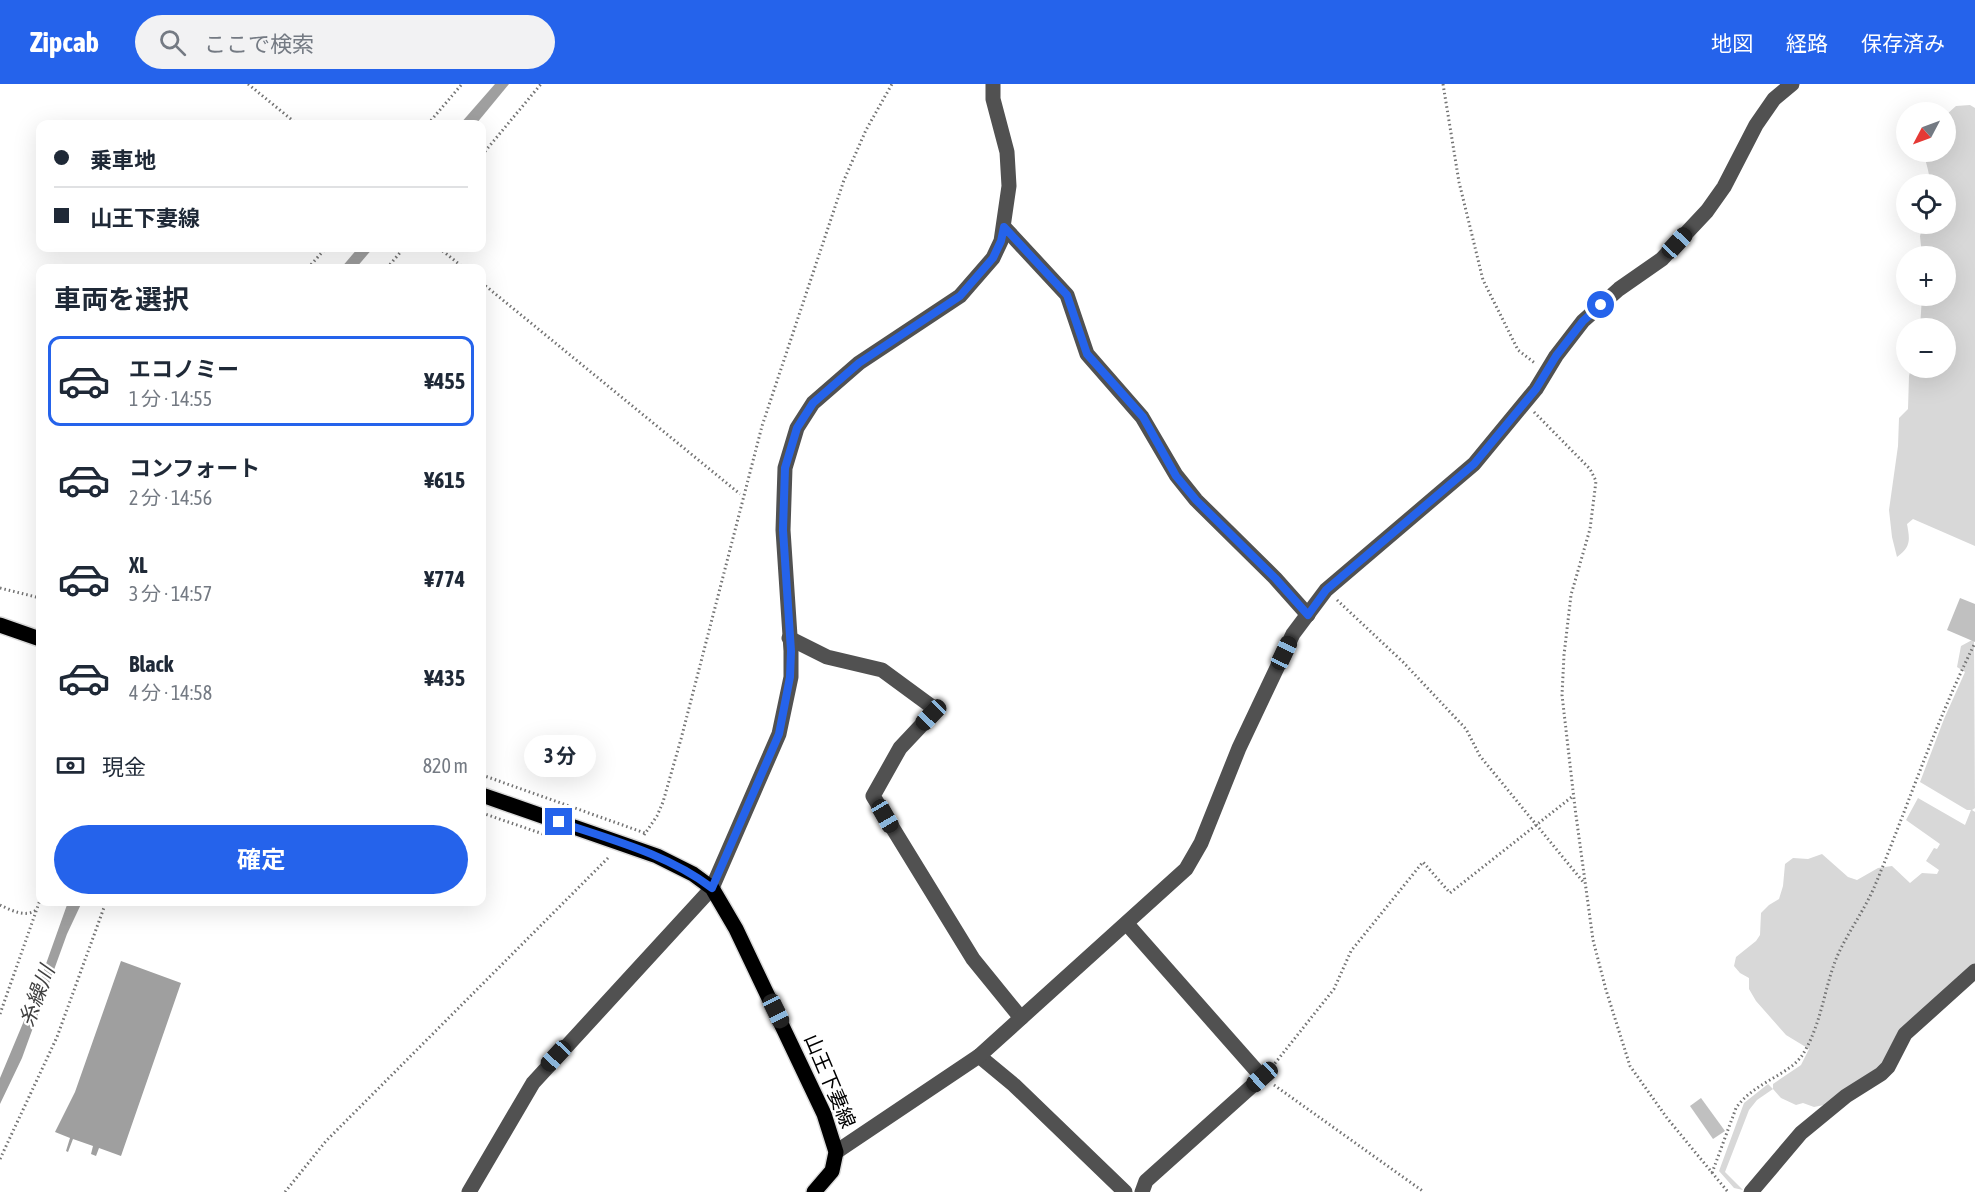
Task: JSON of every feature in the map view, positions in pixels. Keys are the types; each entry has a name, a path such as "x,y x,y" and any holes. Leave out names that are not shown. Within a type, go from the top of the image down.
{"main road":[{"path":"0,626 36,638"},
{"name":"山王下妻線","path":"486,796 676,864 712,888 736,929 824,1114 836,1152 832,1171 814,1192"}],"street":[{"path":"469,1192 533,1083 712,888 779,734 790,677 791,651 783,530 785,468 797,428 813,403 859,363 960,296 993,258 1001,241 1009,186 1007,152 993,99 993,84"},
{"path":"836,1152 979,1056 1186,869 1201,843 1239,748 1293,634 1326,590 1474,464 1524,402 1583,321 1619,289 1662,260 1707,211 1724,187 1756,125 1774,99 1792,84"},
{"path":"1004,227 1067,295 1087,354 1143,417 1176,476 1196,500 1275,578 1308,615"},
{"path":"789,638 827,657 882,670 931,706 931,715 900,748 873,796 972,959 1021,1018"},
{"path":"1127,924 1262,1077 1146,1181 1142,1192"},
{"path":"1751,1192 1801,1133 1846,1096 1881,1074 1888,1067 1905,1034 1975,971"},
{"path":"979,1056 1014,1086 1125,1192"}],"path":[{"path":"249,84 292,120"},
{"path":"431,120 462,84"},
{"path":"486,150 541,84"},
{"path":"285,1192 326,1141 627,845 645,834 663,802 762,426 844,180 873,116 892,84"},
{"path":"1443,84 1459,182 1483,280 1518,350 1546,371"},
{"path":"312,264 322,252"},
{"path":"390,264 401,252"},
{"path":"443,252 459,264"},
{"path":"486,286 740,494"},
{"path":"1524,402 1590,469 1596,481 1590,529 1571,595 1562,695 1593,940 1630,1066 1667,1118 1728,1192"},
{"path":"0,588 36,597"},
{"path":"1326,590 1404,662 1466,729 1480,756 1586,885"},
{"path":"1712,1173 1736,1107 1754,1089 1796,1062 1803,1054 1821,1009 1835,962 1875,885 1950,693 1975,643"},
{"path":"486,776 645,834"},
{"path":"1424,1192 1262,1077 1334,989 1351,951 1423,862 1450,893 1574,796"},
{"path":"0,905 27,913 32,913 38,908"},
{"path":"0,1159 57,1037 105,906"},
{"path":"0,1014 38,908"}],"shaded area":[{"path":"1970,105 1975,108 1975,546 1913,519 1907,524 1909,539 1907,546 1897,557 1889,510 1898,446 1899,418 1908,409 1909,378 1956,378 1956,318 1921,318 1921,306 1956,306 1956,246 1921,246 1920,236 1920,234 1956,234 1956,174 1929,174 1926,162 1956,162 1956,106"},
{"path":"1974,639 1975,808 1972,810 1975,812 1975,978 1878,1068 1824,1105 1814,1107 1803,1103 1796,1105 1781,1098 1773,1089 1773,1084 1801,1065 1809,1049 1786,1035 1756,1001 1749,989 1749,978 1734,966 1736,957 1760,935 1761,913 1779,899 1785,864 1793,858 1808,859 1822,854 1848,877 1857,880 1878,868 1892,866 1910,883 1922,873 1937,874 1939,870 1926,861 1934,848 1937,849 1940,844 1906,820 1918,798 1965,825 1971,810 1967,810 1920,782 1965,672 1957,667 1961,646"},
{"path":"1768,1084 1773,1089 1757,1100 1749,1110 1725,1172 1743,1190 1734,1188 1719,1171 1744,1103"}],"water":[{"path":"495,84 509,84 479,120 464,120"},
{"path":"355,252 370,252 359,264 344,264"},
{"name":"糸繰川","path":"67,906 80,906 67,934 22,1058 0,1104 0,1078 36,992"},
{"path":"121,961 181,983 121,1156 99,1148 96,1156 91,1154 93,1146 73,1139 68,1152 66,1151 70,1138 55,1132 75,1092"}],"building":[{"path":"1960,598 1975,604 1975,642 1947,630"},
{"path":"1701,1098 1725,1131 1713,1139 1690,1106"}],"route":[{"path":"559,822 676,864 712,888 779,734 790,677 791,651 783,530 785,468 797,428 813,403 859,363 960,296 993,258 1001,241 1004,227 1067,295 1087,354 1143,417 1176,476 1196,500 1275,578 1308,615 1326,590 1474,464 1536,389 1556,356 1583,321 1601,305"}]}
